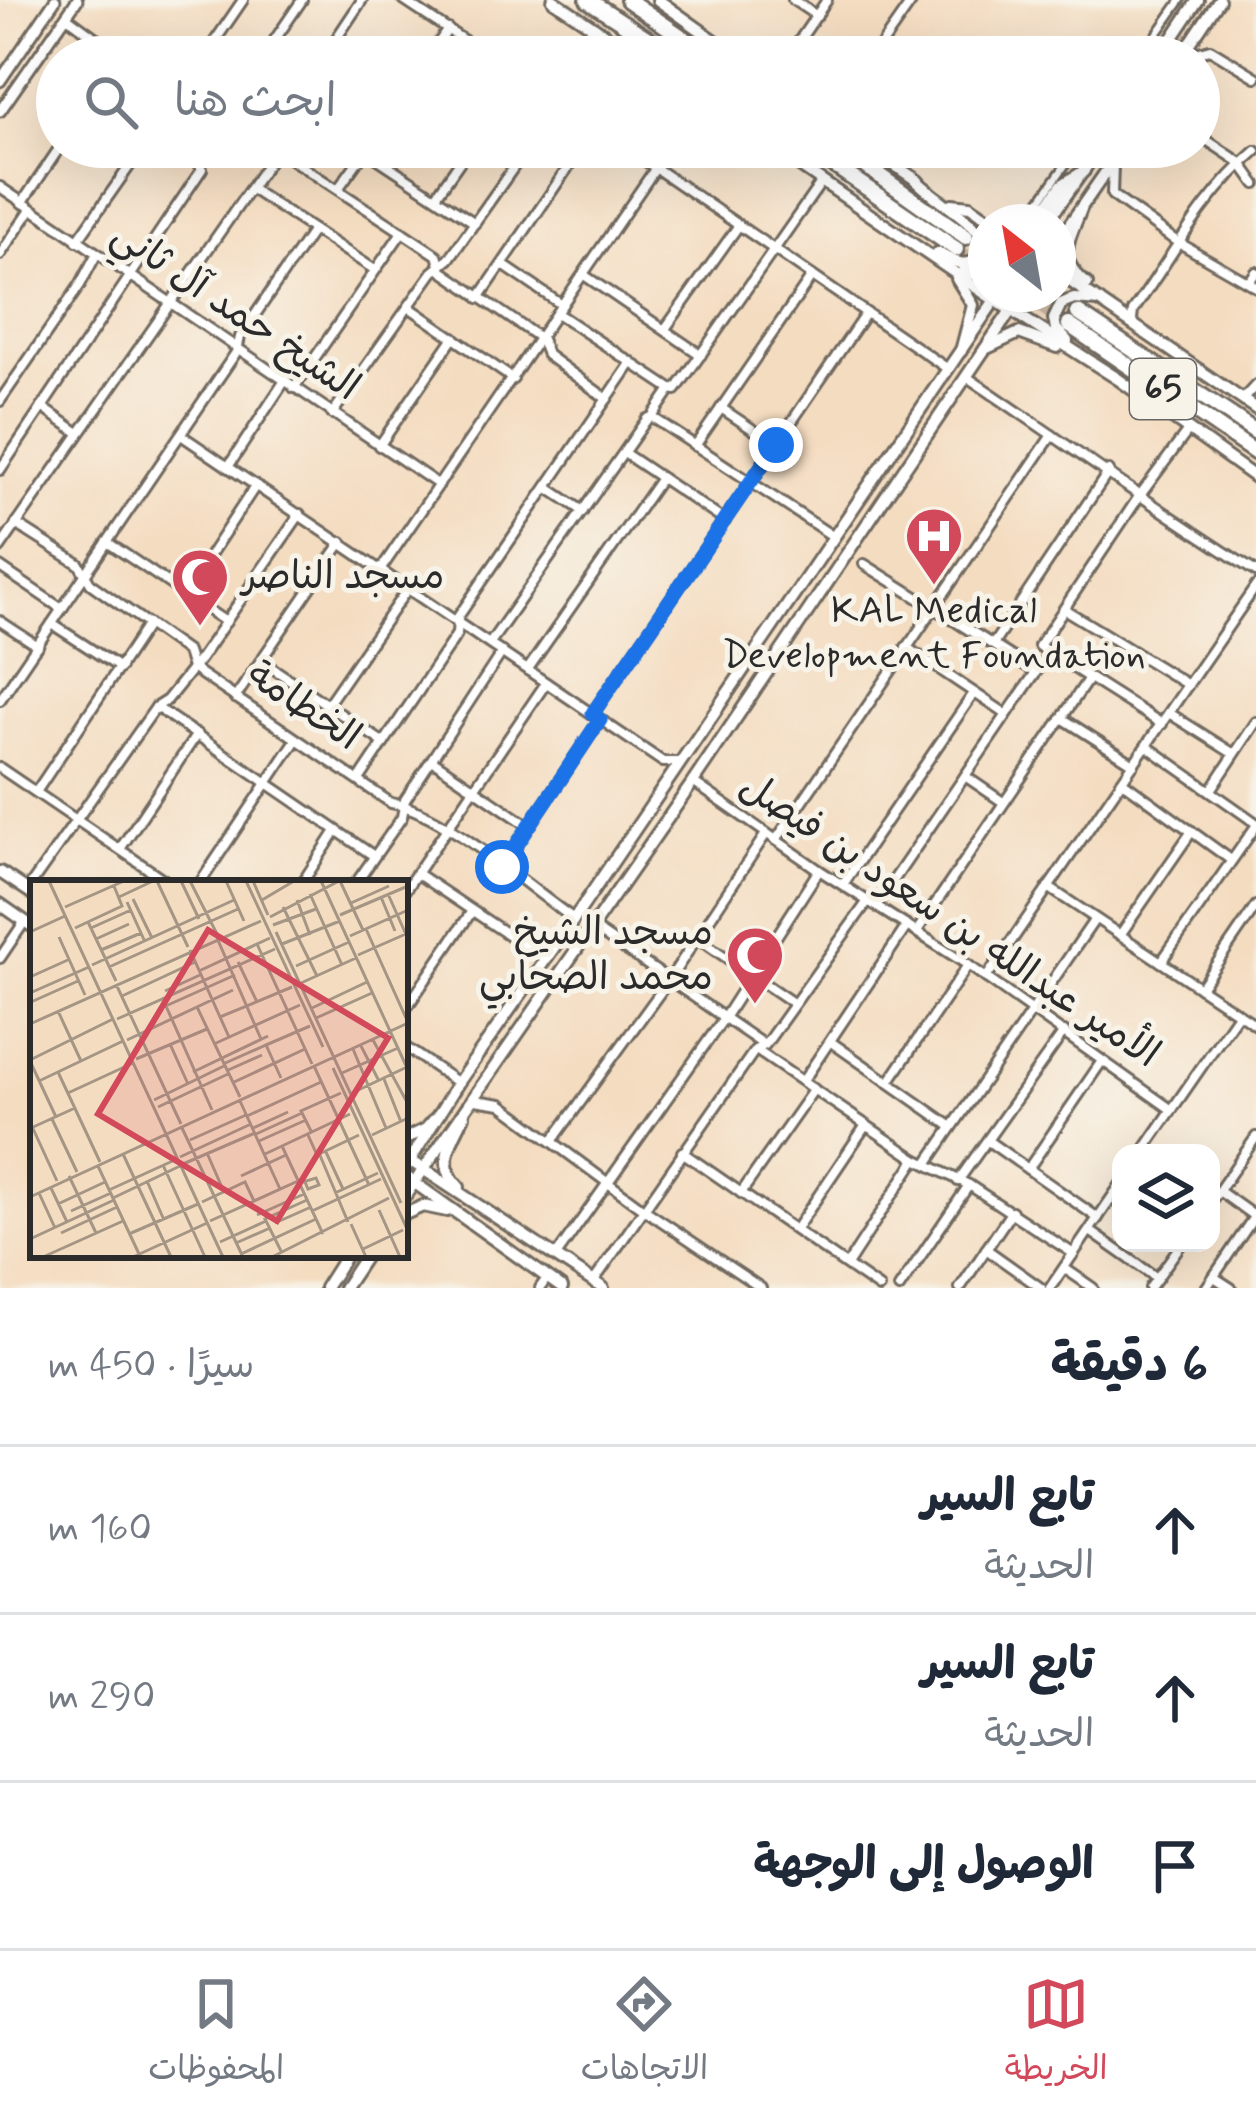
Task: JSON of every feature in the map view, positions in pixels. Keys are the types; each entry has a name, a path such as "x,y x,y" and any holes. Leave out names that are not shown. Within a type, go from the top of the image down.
{"highway":[{"path":"628,0 680,36"},
{"path":"589,1 643,36"},
{"path":"841,168 961,243 865,168"},
{"name":"65","path":"1256,433 1074,319 1256,453"}],"main road":[{"path":"553,0 605,35"},
{"path":"658,0 709,36"},
{"path":"1174,36 1198,0"},
{"path":"1196,36 1219,0"},
{"path":"803,168 968,278"},
{"path":"900,168 952,204 968,206"},
{"path":"1060,204 1086,168"},
{"path":"1076,216 1110,168"},
{"path":"1048,204 1062,185 1084,171"},
{"path":"898,232 955,263 972,263 985,253 986,242 979,231 928,194 913,177"},
{"path":"1081,209 1067,244 1069,269 1256,409"},
{"path":"898,232 968,272"},
{"path":"898,232 964,286 973,305 961,351"},
{"path":"1076,285 1132,320"},
{"path":"1076,293 1102,302"},
{"path":"1102,302 1068,300 1060,304 1056,329 1118,379"},
{"path":"408,1169 458,1083 987,312"},
{"path":"439,1114 430,1143 434,1146 464,1116 1010,312"},
{"path":"1014,312 1256,478"},
{"path":"985,349 1019,333 1028,335 1118,379"},
{"path":"0,872 30,892"},
{"path":"0,904 29,924"},
{"path":"408,1138 426,1129 439,1114"},
{"path":"464,1116 446,1162 451,1179 478,1206"},
{"path":"423,1169 453,1128"},
{"path":"408,1169 423,1169 599,1285"},
{"path":"408,1169 454,1214 543,1283 562,1288"},
{"path":"408,1213 423,1206 454,1214"},
{"path":"325,1288 344,1258"},
{"path":"344,1288 364,1258"}],"street":[{"path":"0,81 55,0"},
{"path":"53,36 77,0"},
{"path":"277,36 302,0"},
{"path":"338,36 362,0"},
{"path":"404,0 458,36"},
{"path":"794,0 817,16"},
{"path":"803,36 827,0"},
{"path":"888,36 913,0"},
{"path":"1156,36 1181,0"},
{"path":"217,36 238,2"},
{"path":"67,16 94,36"},
{"path":"443,36 448,29"},
{"path":"1220,55 1256,77"},
{"path":"0,111 36,60"},
{"path":"1220,149 1240,163 1256,184"},
{"path":"1132,320 1176,242 1240,163 1256,151"},
{"path":"0,254 48,168"},
{"path":"77,241 128,168"},
{"path":"0,470 201,168"},
{"path":"0,548 263,168"},
{"path":"306,168 437,255 442,271 541,339 547,355 607,399"},
{"path":"338,189 352,168"},
{"path":"393,168 475,223"},
{"path":"436,196 455,168"},
{"path":"332,414 513,168"},
{"path":"479,298 568,168"},
{"path":"1038,204 1063,168"},
{"path":"1114,168 1112,195 1176,242 1252,284 1256,272"},
{"path":"381,569 655,169 948,369"},
{"path":"503,265 676,390 822,181"},
{"name":"الشيخ حمد آل ثاني","path":"0,187 439,485"},
{"path":"251,188 376,270"},
{"path":"665,329 740,225"},
{"path":"0,700 237,351 240,337 313,230"},
{"path":"294,388 402,232"},
{"path":"0,401 80,286 96,255"},
{"path":"584,275 701,355"},
{"path":"695,446 812,276"},
{"path":"409,307 513,379"},
{"path":"502,867 749,483 866,313"},
{"path":"379,446 454,337"},
{"path":"359,781 457,634 458,622 632,362"},
{"path":"965,376 1109,471 1138,498 1256,572"},
{"path":"228,466 284,382"},
{"path":"1243,399 1256,385"},
{"path":"490,643 671,389"},
{"path":"42,407 79,433"},
{"path":"721,408 776,445"},
{"path":"649,418 834,537"},
{"path":"1163,724 1039,646 1187,432"},
{"path":"181,435 663,763 679,763"},
{"path":"776,840 1052,435"},
{"path":"624,453 725,521"},
{"path":"994,643 1109,471"},
{"path":"528,670 661,478"},
{"path":"184,593 256,485"},
{"path":"547,487 583,511"},
{"path":"38,880 156,707 192,668 300,514"},
{"name":"الخطامة","path":"16,524 187,652 192,668 391,803 404,805 447,829 574,920"},
{"path":"107,542 226,622"},
{"path":"235,698 342,542"},
{"path":"863,564 1036,672"},
{"path":"0,567 62,609"},
{"path":"986,978 1256,586"},
{"path":"327,705 408,588"},
{"path":"1064,609 1188,685"},
{"path":"0,620 38,646"},
{"path":"52,624 120,668"},
{"path":"36,792 148,624"},
{"path":"907,647 1006,715"},
{"path":"358,880 502,652"},
{"path":"599,1285 642,1208 872,903 1049,653"},
{"path":"262,661 384,743"},
{"path":"917,931 1089,678"},
{"path":"408,885 547,682"},
{"path":"844,883 974,693"},
{"path":"156,707 374,856"},
{"path":"1169,713 1234,754"},
{"path":"1062,718 1134,764"},
{"path":"1211,790 1256,722"},
{"path":"120,849 197,734"},
{"path":"202,880 297,740"},
{"path":"1148,747 1256,825 1160,963"},
{"path":"431,760 529,826"},
{"path":"0,768 165,880"},
{"path":"965,776 1003,802"},
{"path":"1122,781 1232,860"},
{"name":"الأمير عبدالله بن سعود بن فيصل","path":"693,782 968,965 1172,1109"},
{"path":"304,880 337,830"},
{"path":"1120,935 1192,831"},
{"path":"553,1140 669,980 766,834"},
{"path":"556,1256 724,1018 819,870"},
{"path":"416,873 546,960"},
{"path":"1048,886 1256,1025"},
{"path":"1200,988 1256,906"},
{"path":"408,1006 472,910"},
{"path":"927,1164 1095,919"},
{"path":"0,958 29,924"},
{"path":"803,1081 907,926"},
{"path":"592,928 916,1159 1012,1211 1074,1254"},
{"path":"696,937 793,1003"},
{"path":"890,1082 968,965"},
{"path":"1148,1144 1238,1014"},
{"path":"899,1288 968,1185 988,1141 1064,1032"},
{"path":"831,1042 952,1126"},
{"path":"408,1049 458,1083"},
{"path":"1028,1169 1102,1061"},
{"path":"741,1193 814,1089"},
{"path":"475,1100 501,1104 761,1288"},
{"path":"796,1229 866,1125"},
{"path":"1220,1190 1256,1137"},
{"path":"988,1141 1099,1218"},
{"path":"682,1152 879,1288"},
{"path":"847,1265 916,1159"},
{"path":"1206,1288 1255,1215 1220,1192"},
{"path":"1051,1288 1112,1198"},
{"path":"959,1288 1012,1211"},
{"path":"1090,1231 1157,1278"},
{"path":"986,1249 1041,1288"},
{"path":"1150,1288 1176,1252"},
{"path":"1064,1268 1093,1288"},
{"path":"1214,1277 1231,1288"}],"tunnel":[{"path":"956,249 968,257"},
{"path":"1050,312 1069,325"}],"place":[{"name":"KAL Medical Development Foundation","path":"934,587"},
{"name":"مسجد الناصر","path":"200,628"},
{"name":"مسجد الشيخ محمد الصحابي","path":"755,1006"}],"route":[{"path":"502,867 600,720 593,713 776,445"}]}
